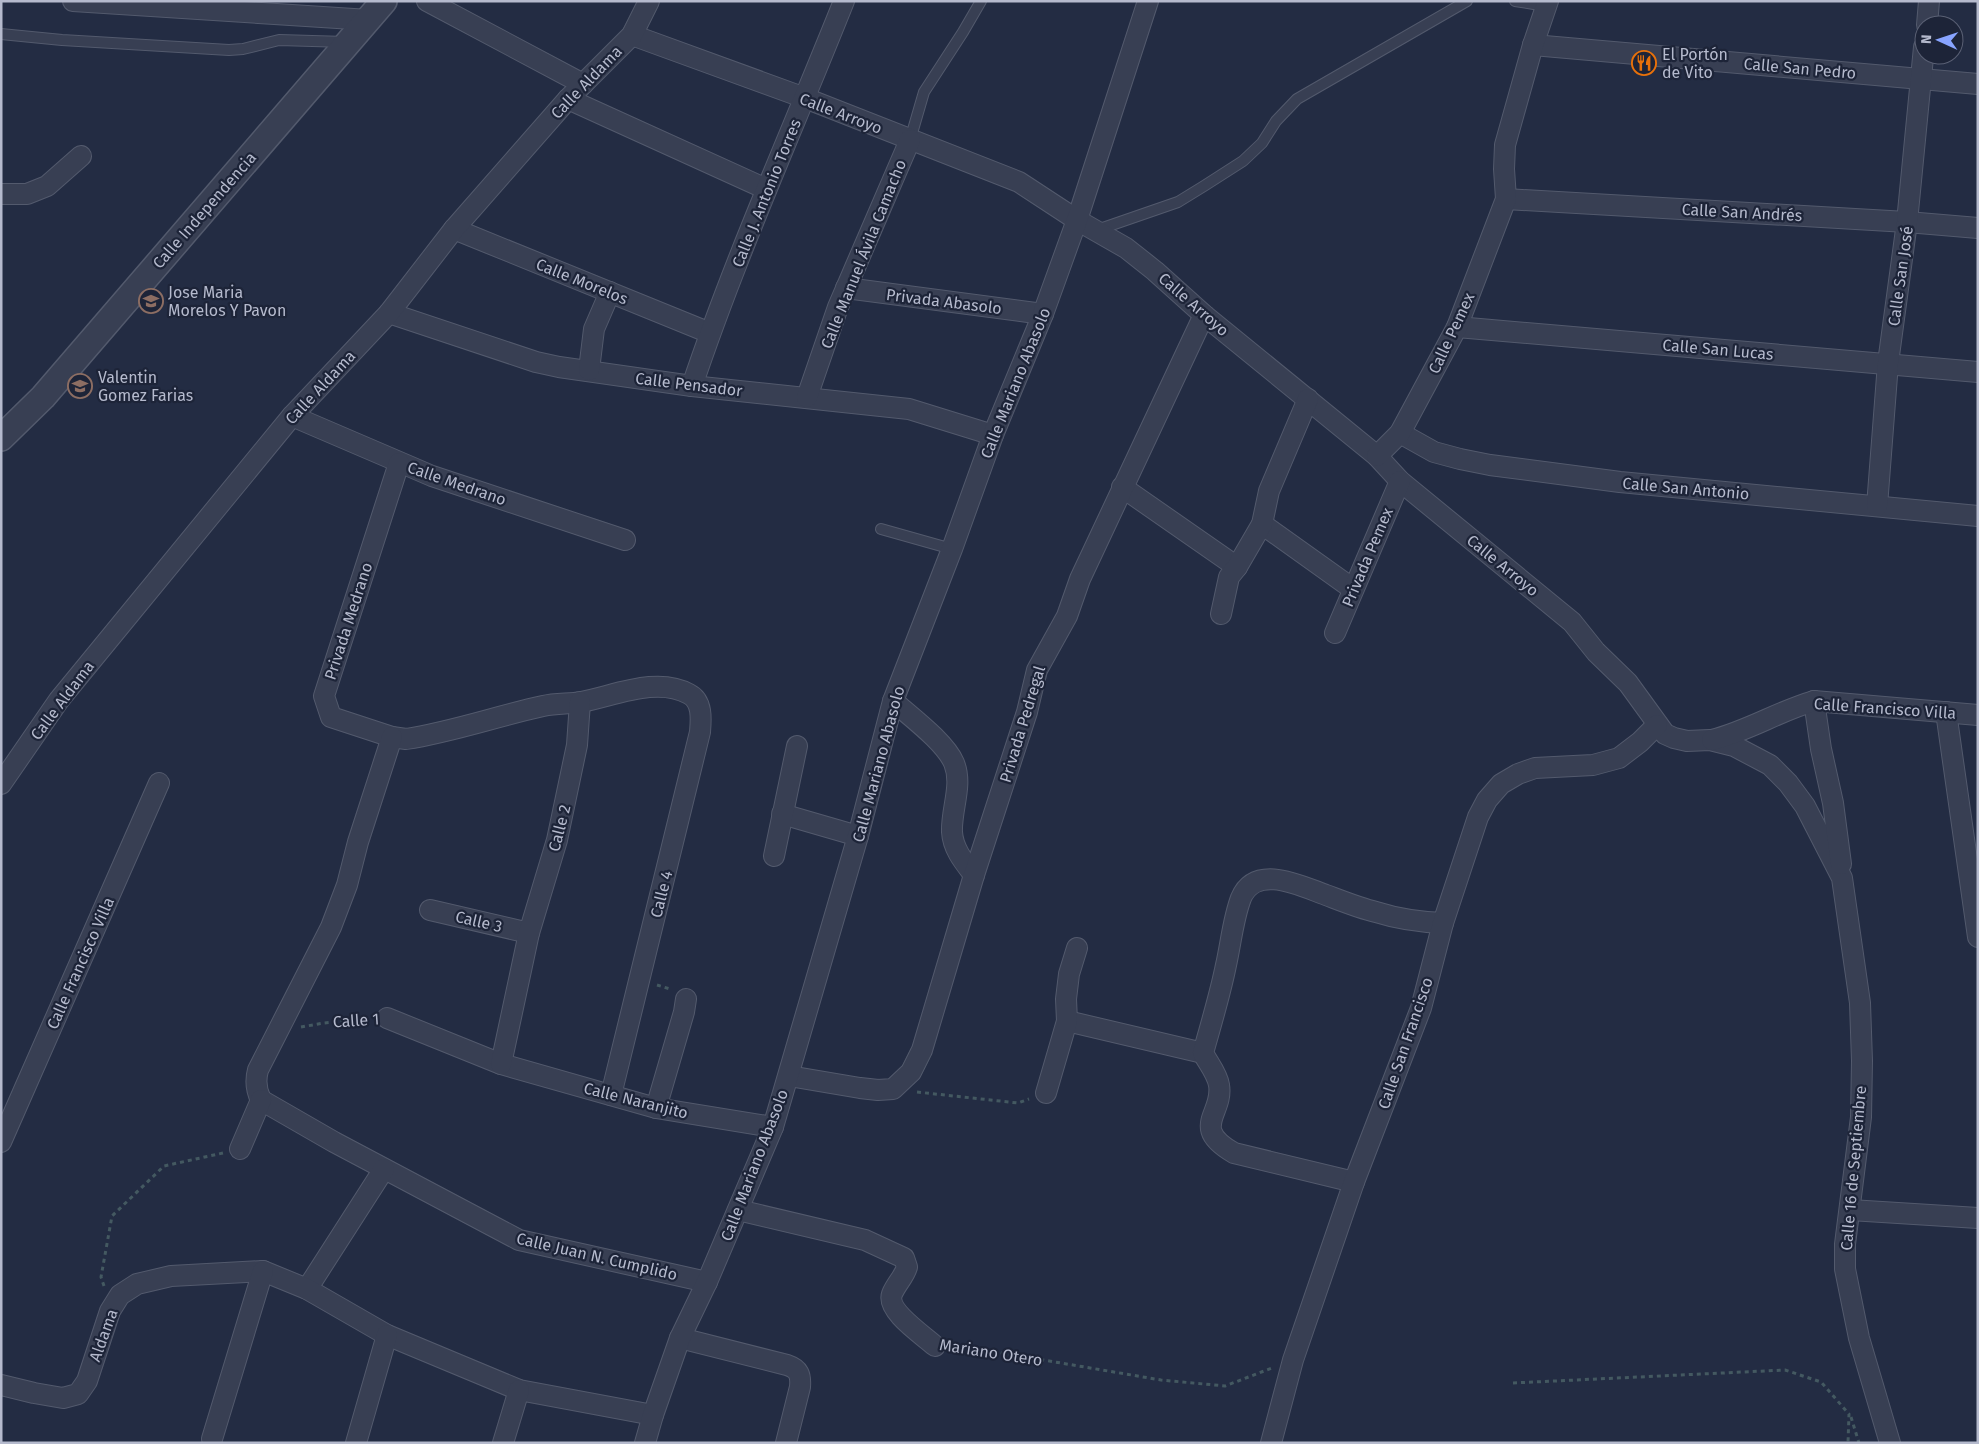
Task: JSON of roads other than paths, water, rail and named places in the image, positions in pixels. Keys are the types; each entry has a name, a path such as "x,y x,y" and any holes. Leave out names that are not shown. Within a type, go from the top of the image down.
{"street":[{"path":"73,1 376,10"},
{"path":"428,1 583,84"},
{"name":"Calle Aldama","path":"1,784 59,700 292,416 389,313 454,229 568,99 632,35 649,1"},
{"name":"Calle J. Antonio Torres","path":"692,386 710,333 766,189 844,1"},
{"name":"Calle Mariano Abasolo","path":"645,1443 653,1414 680,1338 707,1282 773,1127 858,836 893,701 994,435 1043,314 1077,220 1148,1"},
{"path":"1927,15 1929,1"},
{"path":"1506,199 1504,169 1506,146 1532,45 1547,4"},
{"name":"Calle Independencia","path":"1,438 43,396 376,10"},
{"name":"Calle Arroyo","path":"632,35 805,98 1019,182 1077,220 1126,248 1204,315 1377,456 1400,481 1572,622 1596,652 1628,683 1658,725"},
{"name":"Calle San Pedro","path":"1532,45 1978,84"},
{"name":"Calle San José","path":"1877,506 1888,363 1907,222 1922,65"},
{"path":"568,99 766,189"},
{"name":"Calle Manuel Ávila Camacho","path":"807,397 838,307 910,140"},
{"path":"1,194 28,194 47,186 81,156"},
{"name":"Calle San Andrés","path":"1506,199 1907,222 1978,228"},
{"name":"Calle Pemex","path":"1377,456 1400,433 1457,327 1506,199"},
{"name":"Calle Morelos","path":"454,229 710,333"},
{"name":"Privada Abasolo","path":"846,288 1043,314"},
{"path":"589,370 594,329 610,292"},
{"name":"Calle Pensador","path":"389,313 536,362 559,367 692,386 909,409 994,435"},
{"name":"Privada Pedregal","path":"789,1076 860,1088 893,1089 910,1072 922,1050 974,875 1027,712 1037,670 1066,616 1080,579 1122,487 1204,315"},
{"name":"Calle San Lucas","path":"1457,327 1978,372"},
{"path":"1221,614 1229,577 1237,567 1262,524 1269,491 1308,399"},
{"name":"Calle Medrano","path":"292,416 432,476 625,540"},
{"name":"Calle San Antonio","path":"1400,433 1434,452 1490,465 1620,482 1978,516"},
{"name":"Privada Medrano","path":"392,738 331,717 324,696 399,463"},
{"name":"Privada Pemex","path":"1334,632 1400,481"},
{"path":"1122,487 1237,567"},
{"path":"1262,524 1353,589"},
{"name":"Calle 4","path":"580,702 642,688 670,689 692,695 698,704 701,714 700,732 611,1095"},
{"path":"893,701 948,752 955,766 956,801 952,831 958,852 974,875"},
{"path":"1814,701 1821,749 1833,803 1842,878"},
{"name":"Calle Francisco Villa","path":"1710,740 1750,728 1790,708 1814,701 1978,714"},
{"path":"240,1149 261,1100 257,1093 256,1078 258,1070 331,927 347,885 358,842 392,738 420,737 545,706 580,702"},
{"name":"Calle 2","path":"501,1064 529,932 557,840 578,745 580,702"},
{"path":"1946,712 1978,937"},
{"name":"Calle 16 de Septiembre","path":"1658,725 1665,734 1674,738 1687,741 1710,740 1734,746 1770,765 1788,783 1805,806 1842,878 1860,1003 1862,1061 1861,1117 1845,1244 1845,1269 1859,1338 1890,1443"},
{"name":"Calle San Francisco","path":"1272,1443 1293,1360 1354,1182 1421,1008 1443,923 1478,817 1487,800 1501,784 1518,774 1535,768 1593,764 1618,758 1640,742 1658,725"},
{"path":"774,856 797,746"},
{"name":"Calle Francisco Villa","path":"1,1142 159,783"},
{"path":"782,814 858,836"},
{"path":"1354,1182 1234,1153 1222,1146 1214,1136 1210,1123 1219,1095 1219,1086 1216,1076 1203,1053 1218,1000 1236,913 1242,896 1248,888 1257,881 1273,880 1294,883 1375,912 1414,921 1443,923"},
{"name":"Calle 3","path":"430,910 529,932"},
{"path":"1046,1093 1067,1021 1066,999 1069,974 1077,948"},
{"path":"656,1108 684,1012 686,999"},
{"name":"Calle 1","path":"387,1018 501,1064"},
{"path":"1067,1021 1203,1053"},
{"name":"Calle Naranjito","path":"501,1064 656,1108 773,1127"},
{"name":"Calle Juan N. Cumplido","path":"261,1100 384,1169 518,1240 707,1282"},
{"path":"307,1289 384,1169"},
{"name":"Mariano Otero","path":"738,1210 865,1240 904,1258 907,1267 893,1292 892,1303 897,1313 934,1346"},
{"path":"1850,1210 1978,1218"},
{"path":"212,1439 263,1270 307,1289 387,1335 520,1390 653,1414"},
{"name":"Aldama","path":"1,1385 34,1394 63,1398 78,1394 87,1381 110,1311 120,1295 137,1284 171,1276 263,1270"},
{"path":"356,1443 387,1335"},
{"path":"680,1338 794,1367 799,1372 801,1379 786,1443"},
{"path":"503,1443 520,1390"}],"lane":[{"path":"910,140 924,92 982,1"},
{"path":"1095,230 1178,202 1191,194 1242,161 1262,144 1276,121 1297,99 1467,1"},
{"path":"1515,1 1547,4"},
{"path":"1,34 62,40 229,50 244,49 279,40 349,42"},
{"path":"882,529 952,549"}],"place":[{"name":"El Portón de Vito","path":"1644,63"},
{"name":"Jose Maria Morelos Y Pavon","path":"151,301"},
{"name":"Valentin Gomez Farias","path":"80,386"}]}
